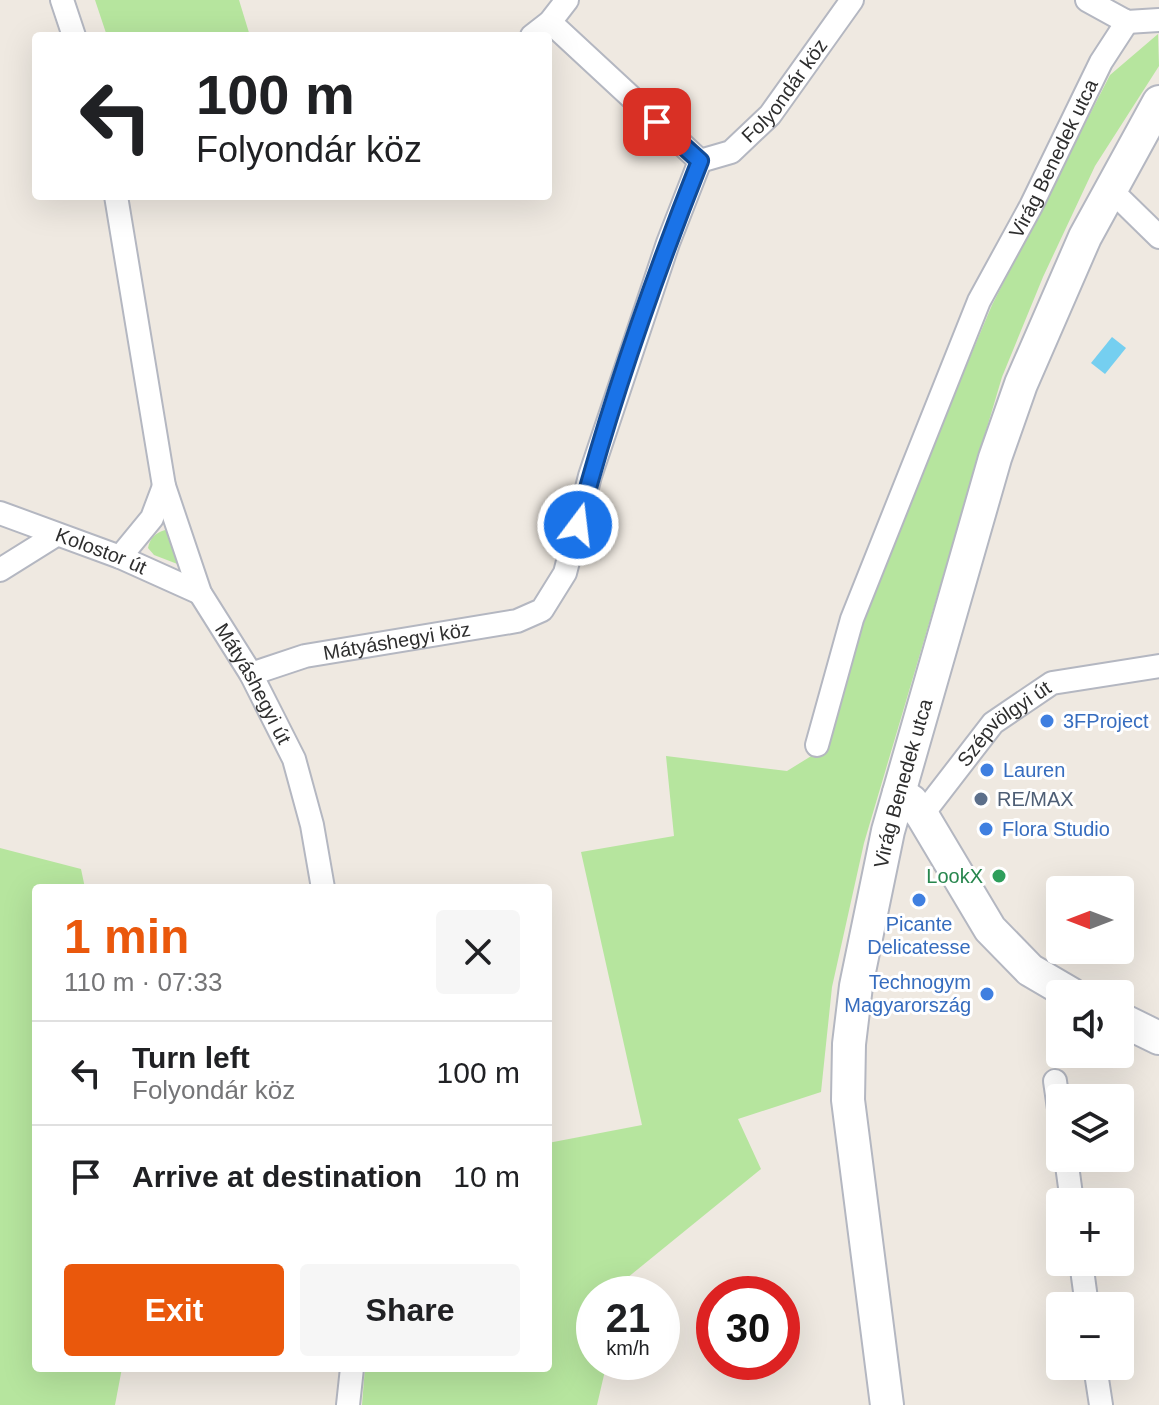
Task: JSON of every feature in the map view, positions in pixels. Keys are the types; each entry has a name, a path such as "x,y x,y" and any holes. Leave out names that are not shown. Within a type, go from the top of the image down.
{"street":[{"path":"62,0 73,32"},
{"path":"537,32 550,22 567,0"},
{"name":"Folyondár köz","path":"700,161 731,152 770,115 852,0"},
{"path":"1087,0 1127,22 1159,20"},
{"path":"550,22 700,161"},
{"name":"Virág Benedek utca","path":"817,745 852,619 979,301 1031,206 1101,62 1127,22"},
{"path":"1159,102 1111,190 1159,237"},
{"name":"Mátyáshegyi köz","path":"251,674 305,656 484,629 517,621 542,610 565,573 602,441 668,243 700,161"},
{"name":"Virág Benedek utca","path":"887,1405 848,1100 849,1044 856,986 888,831 911,804 995,458 1021,384 1063,283 1111,190"},
{"name":"Mátyáshegyi út","path":"117,200 164,486 200,593 251,674 294,759 312,825 322,884"},
{"path":"120,557 152,518 164,486"},
{"name":"Kolostor út","path":"0,513 120,557 200,593"},
{"path":"0,570 56,535"},
{"name":"Szépvölgyi út","path":"911,804 993,723 1052,683 1159,666"},
{"path":"911,804 990,929 1030,970 1047,980"},
{"path":"1134,1026 1159,1038"},
{"path":"348,1405 352,1372"},
{"path":"1097,1380 1101,1405"}],"green space":[{"path":"95,0 239,0 249,32 106,32"},
{"path":"1158,34 1159,66 1095,166 1043,277 1002,377 864,843 832,987 821,1092 738,1119 761,1169 629,1276 576,1276 576,1380 603,1380 597,1405 362,1405 365,1372 552,1372 552,1142 642,1125 581,852 674,836 666,756 787,771 821,750 887,554 992,305 1110,75"},
{"path":"165,530 173,535 180,565 154,555 148,548 154,536"},
{"path":"0,848 81,869 84,884 32,884 32,1372 121,1372 115,1405 0,1405"}],"water":[{"path":"1112,337 1126,348 1105,374 1091,363"}],"place":[{"name":"3FProject","path":"1047,721"},
{"name":"Lauren","path":"987,770"},
{"name":"RE/MAX","path":"981,799"},
{"name":"Flora Studio","path":"986,829"},
{"name":"LookX","path":"999,876"},
{"name":"Picante Delicatesse","path":"919,900"},
{"name":"Technogym Magyarország","path":"987,994"}],"route":[{"path":"578,525 590,476 668,243 700,161 657,122"}]}
